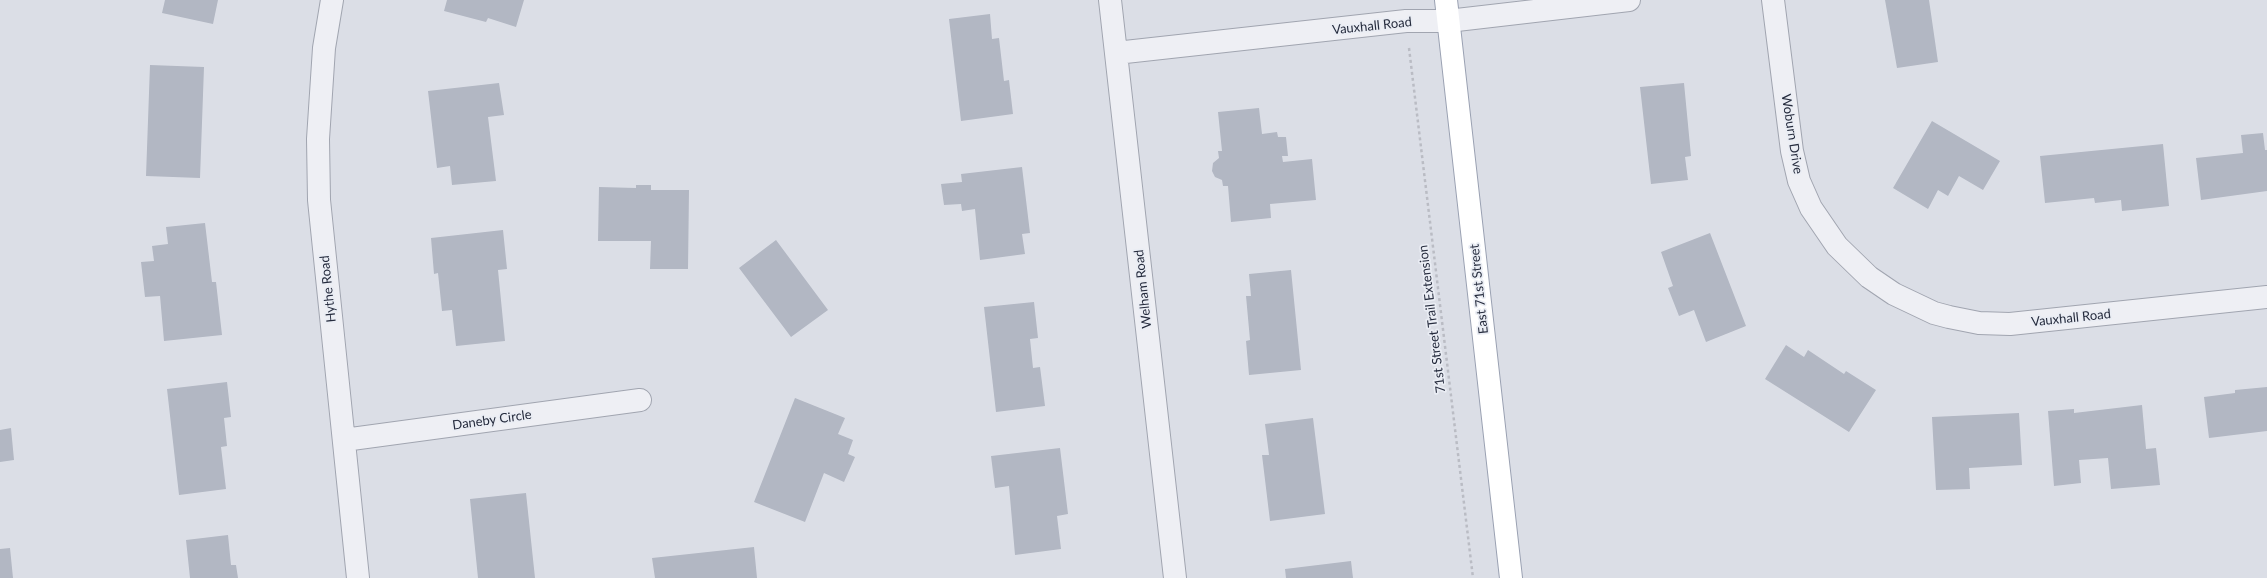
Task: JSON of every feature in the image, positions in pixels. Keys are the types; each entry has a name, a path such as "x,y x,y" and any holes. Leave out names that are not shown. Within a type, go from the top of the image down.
{"main road":[{"name":"East 71st Street","path":"1447,10 1511,578"}],"street":[{"name":"Hythe Road","path":"332,0 324,48 318,139 319,200 358,578"},
{"name":"Welham Road","path":"1110,0 1175,578"},
{"name":"Vauxhall Road","path":"1116,54 1406,21 1447,10 1629,0"},
{"name":"Woburn Drive","path":"1773,0 1792,151 1799,181 1811,208 1837,246 1858,268 1881,286"},
{"name":"Vauxhall Road","path":"1881,286 1907,302 1934,313 1964,321 1995,324 2024,323 2267,297"},
{"name":"Daneby Circle","path":"344,440 640,400"}],"path":[{"name":"71st Street Trail Extension","path":"1411,59 1473,578"}],"building":[{"path":"165,0 218,0 213,24 162,13"},
{"path":"447,0 524,0 516,27 488,18 486,22 444,11"},
{"path":"1885,0 1929,0 1938,62 1897,68"},
{"path":"990,14 992,39 999,38 1004,81 1009,80 1013,114 961,121 949,19"},
{"path":"150,65 204,67 200,178 146,176"},
{"path":"499,83 504,115 488,117 496,181 452,185 450,166 437,168 428,91"},
{"path":"1684,83 1691,156 1685,157 1688,180 1651,184 1640,87"},
{"path":"1259,108 1262,134 1277,132 1278,137 1286,137 1288,156 1282,156 1283,162 1312,159 1316,200 1270,204 1271,218 1231,222 1228,186 1223,186 1222,180 1215,177 1212,171 1213,163 1219,158 1218,151 1222,151 1218,112"},
{"path":"1932,121 2000,161 1983,190 1959,176 1948,196 1938,190 1928,209 1893,188"},
{"path":"2263,133 2265,150 2267,150 2267,191 2201,200 2196,158 2243,153 2241,135"},
{"path":"2163,144 2169,206 2122,211 2121,200 2095,203 2094,198 2045,203 2040,156"},
{"path":"1022,167 1030,233 1022,234 1025,254 980,260 975,209 962,211 961,204 944,205 941,184 962,182 961,174"},
{"path":"636,185 651,185 651,190 689,190 688,269 650,269 651,241 598,241 599,187 636,188"},
{"path":"205,223 212,282 216,282 222,335 164,341 160,296 145,297 141,262 154,261 152,246 168,244 166,227"},
{"path":"503,230 507,269 498,270 505,341 456,346 452,310 442,311 438,273 434,274 431,238"},
{"path":"1710,233 1746,326 1706,342 1694,310 1679,316 1668,288 1673,286 1661,252"},
{"path":"776,240 828,310 791,337 739,268"},
{"path":"1291,270 1301,370 1249,375 1246,341 1250,340 1246,296 1251,296 1249,274"},
{"path":"1034,302 1038,338 1030,339 1033,368 1040,367 1045,406 996,412 984,307"},
{"path":"1786,345 1804,357 1808,350 1844,374 1846,371 1876,390 1849,432 1765,379"},
{"path":"227,382 231,417 224,418 227,446 221,447 226,489 179,495 167,389"},
{"path":"2267,387 2267,431 2209,438 2204,397 2235,393 2235,390"},
{"path":"795,398 845,418 838,434 853,440 848,454 855,457 844,482 824,473 805,522 754,502"},
{"path":"2142,405 2146,449 2156,448 2160,485 2111,489 2108,458 2079,460 2081,483 2054,486 2048,411 2074,409 2074,413"},
{"path":"2019,413 2022,465 1969,468 1970,489 1936,490 1932,417"},
{"path":"1313,418 1325,514 1270,521 1262,455 1269,455 1265,424"},
{"path":"11,428 14,460 0,462 0,430"},
{"path":"1060,448 1068,514 1057,516 1061,549 1015,555 1009,486 995,488 991,456"},
{"path":"526,493 535,578 478,578 470,499"},
{"path":"228,535 231,565 236,565 238,578 190,578 186,540"},
{"path":"754,547 757,578 655,578 652,558"},
{"path":"10,548 13,578 0,578 0,549"},
{"path":"1351,561 1353,578 1286,578 1285,569"}]}
